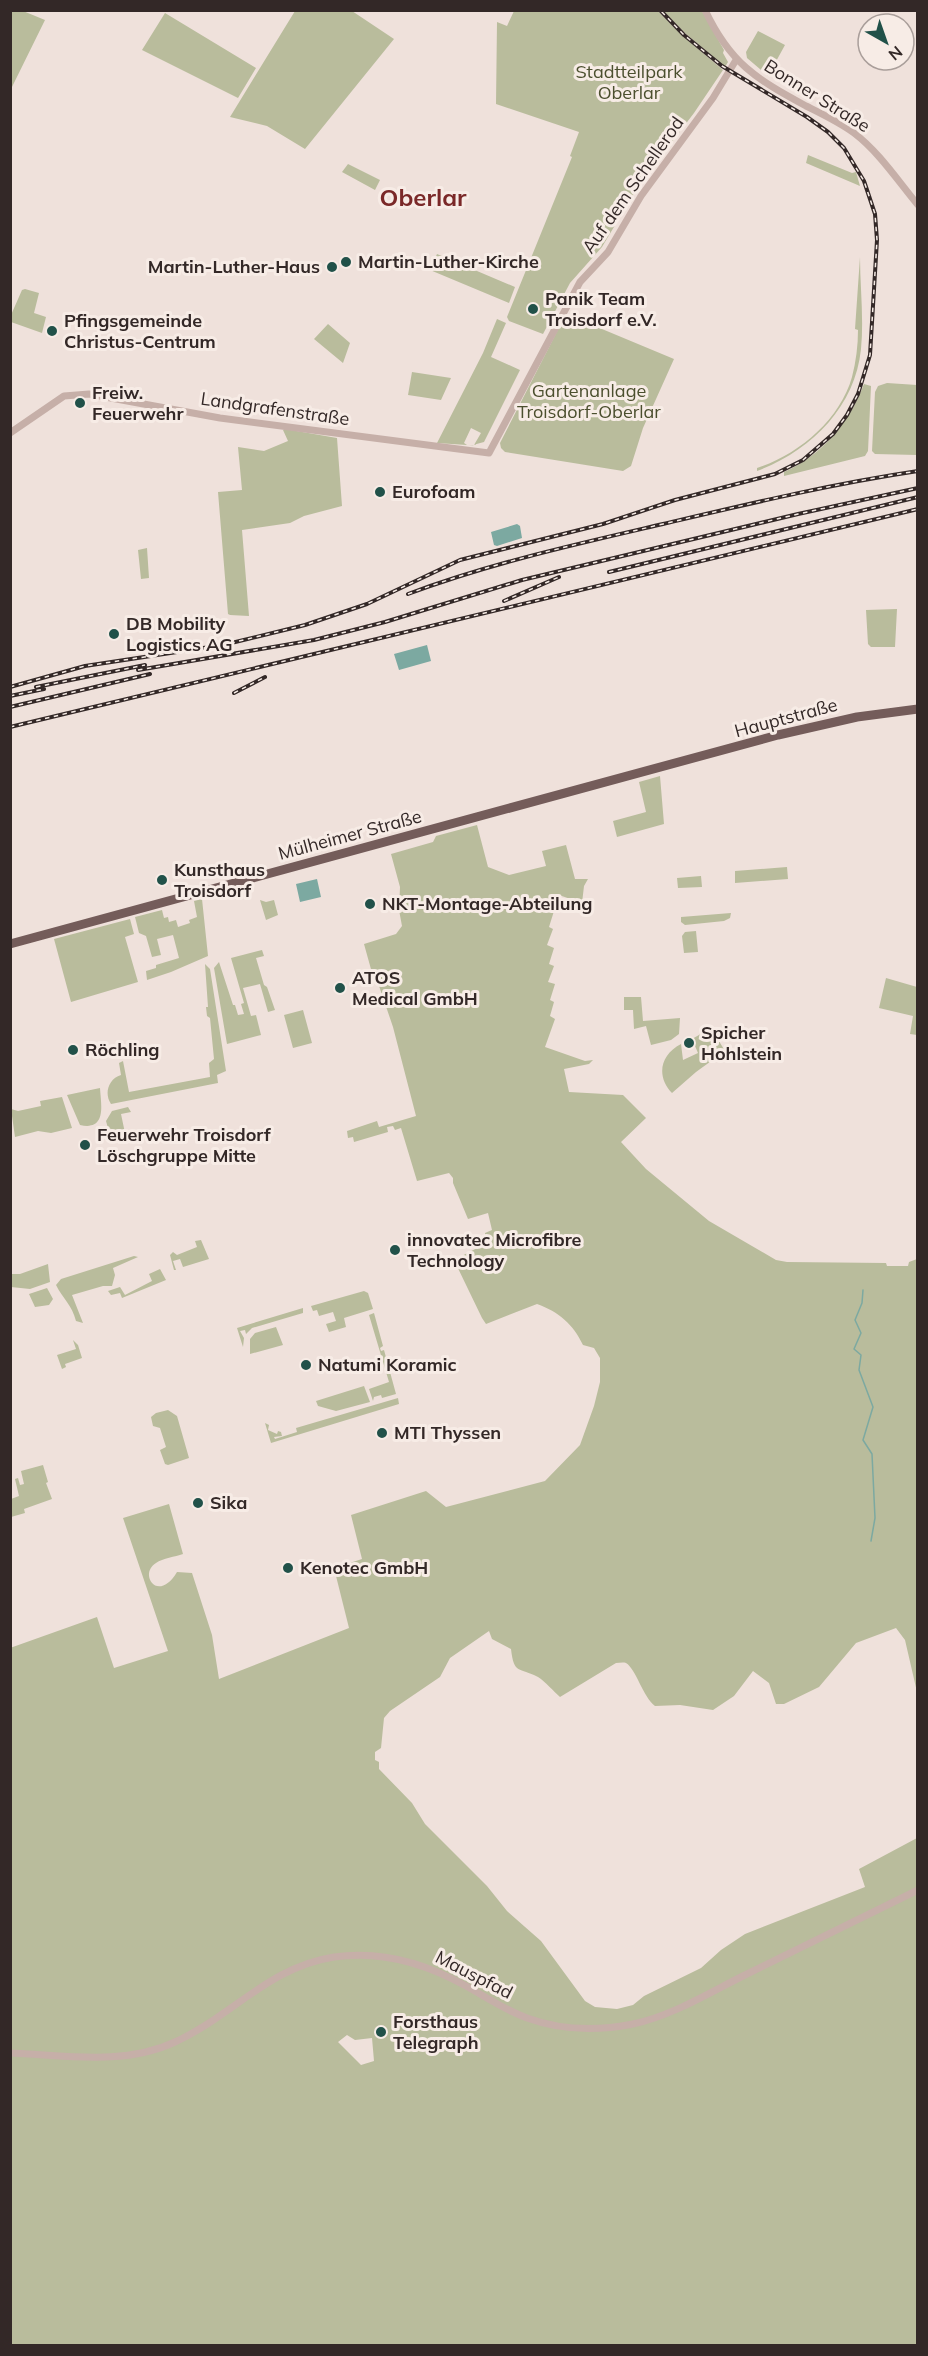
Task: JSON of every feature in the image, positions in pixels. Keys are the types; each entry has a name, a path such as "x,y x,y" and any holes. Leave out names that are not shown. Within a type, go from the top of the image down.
{"main road":[{"name":"Hauptstraße","path":"664,767 854,717 918,709"},
{"name":"Mülheimer Straße","path":"10,944 664,767"}],"street":[{"name":"Bonner Straße","path":"705,10 718,36 736,60 764,83 855,133 918,205"},
{"name":"Auf dem Schellerod","path":"489,453 580,282 609,252 641,196 713,98 736,60"},
{"name":"Landgrafenstraße","path":"10,433 59,399 70,394 89,394 220,418 489,453"},
{"name":"Mauspfad","path":"10,2053 113,2057 153,2050 173,2043 206,2025 258,1987 280,1975 322,1960 343,1956 368,1955 415,1963 450,1977 526,2017 546,2023 583,2028 609,2028 634,2024 677,2008 918,1890"}],"green space":[{"path":"10,11 23,11 45,20 11,89"},
{"path":"295,11 352,11 394,39 305,149 267,126 230,117"},
{"name":"Stadtteilpark Oberlar","path":"514,11 658,11 723,70 694,113 639,185 602,247 570,283 543,334 509,321 507,317 572,157 570,156 579,132 496,104 497,22 507,26"},
{"path":"663,11 702,11 724,50 723,53 728,62 725,67 686,34"},
{"path":"165,13 256,68 238,98 142,50"},
{"path":"758,31 785,45 768,76 747,58 746,52"},
{"path":"808,155 852,173 856,172 860,186 806,163"},
{"path":"348,164 380,180 375,190 342,172"},
{"path":"437,254 515,287 509,303 430,270"},
{"path":"860,257 862,337 857,370 850,390 827,425 812,439 795,452 757,471 757,468 787,454 815,434 838,408 846,393 856,359 858,330 855,329"},
{"path":"22,290 39,293 34,313 46,317 42,333 11,322 11,315"},
{"name":"Gartenanlage Troisdorf-Oberlar","path":"566,314 674,359 643,428 631,466 623,471 505,452 501,448 500,443"},
{"path":"497,319 506,323 491,357 520,370 484,442 474,445 481,433 471,428 464,443 467,445 437,443 483,353"},
{"path":"328,324 350,343 343,363 314,339"},
{"path":"412,372 451,378 441,400 408,395"},
{"path":"887,383 917,385 917,455 875,454 872,451 875,392 878,386"},
{"path":"864,384 871,386 868,451 865,456 784,476 784,472 810,457 833,436 851,412"},
{"path":"283,430 337,438 342,506 304,516 290,523 242,530 249,616 230,615 228,614 218,492 242,490 238,447 264,451 288,441"},
{"path":"147,548 149,578 141,579 138,550"},
{"path":"897,609 895,647 871,647 868,644 866,610"},
{"path":"660,776 664,824 617,837 613,821 646,812 639,782"},
{"path":"477,825 488,867 509,875 546,866 542,851 566,845 575,879 588,879 584,886 582,903 556,894 551,910 554,911 549,927 553,929 547,945 554,948 549,964 554,966 548,982 555,984 550,1000 554,1002 550,1016 555,1019 545,1047 585,1061 593,1060 589,1064 564,1069 569,1092 623,1095 646,1118 621,1142 646,1169 709,1221 776,1260 886,1263 887,1266 908,1266 909,1262 917,1259 917,1692 905,1640 896,1628 856,1643 819,1687 784,1704 776,1704 769,1683 753,1671 734,1696 713,1710 680,1705 655,1706 626,1663 616,1663 560,1697 538,1677 518,1669 511,1649 492,1639 489,1631 450,1658 440,1677 390,1711 384,1718 381,1748 375,1752 375,1760 379,1762 379,1769 412,1803 425,1824 487,1886 507,1911 541,1941 585,2001 595,2007 617,2009 633,2005 644,1996 701,1968 721,1950 745,1934 865,1887 859,1869 917,1838 917,2345 11,2345 10,1648 97,1617 114,1668 168,1651 123,1518 169,1504 183,1554 156,1563 151,1568 150,1579 153,1584 163,1586 177,1572 192,1573 212,1635 219,1679 349,1628 334,1568 362,1559 351,1515 426,1491 446,1507 545,1481 580,1445 594,1406 600,1382 600,1358 594,1348 583,1345 575,1331 559,1315 537,1304 486,1324 482,1318 454,1260 483,1245 485,1233 492,1230 488,1213 468,1219 449,1173 417,1181 401,1128 395,1130 393,1126 387,1127 388,1132 354,1142 353,1137 348,1138 347,1131 377,1121 379,1127 416,1116 393,1027 377,980 374,980 364,944 396,934 402,926 399,910 400,887 391,854 433,842 436,836","holes":["347,2035 355,2040 372,2038 374,2061 361,2065 338,2042"]},
{"path":"787,867 788,879 735,883 735,871"},
{"path":"701,876 702,887 678,888 677,878"},
{"path":"202,899 208,956 147,980 146,971 156,968 156,965 179,958 173,935 157,939 161,955 152,957 146,936 139,933 135,917 162,910 164,918 168,917 169,922 176,920 178,927 190,923 189,920 197,917 194,901"},
{"path":"260,900 266,902 274,900 278,915 266,920"},
{"path":"731,913 730,918 724,921 685,925 681,922 681,917"},
{"path":"130,919 134,934 125,937 138,982 71,1002 54,939"},
{"path":"696,931 698,952 684,953 682,936 685,932"},
{"path":"262,950 264,956 256,958 275,1010 268,1012 260,984 243,988 251,1016 256,1015 261,1035 227,1044 214,968 219,962 233,1005 238,1015 244,1014 241,1004 244,1003 231,958"},
{"path":"205,964 210,969 226,1071 217,1075 218,1083 111,1104 108,1087 121,1075 119,1063 123,1061 129,1092 210,1077 209,1063 214,1059 210,1018 207,1016 206,1007 208,1007"},
{"path":"886,978 917,987 917,1035 910,1034 913,1016 879,1008"},
{"path":"624,997 641,997 643,1021 680,1018 679,1034 671,1040 651,1045 646,1026 634,1029 633,1010 624,1010"},
{"path":"303,1010 312,1043 293,1048 284,1015"},
{"path":"711,1028 725,1051 672,1093 662,1073 668,1054 681,1044 683,1060 698,1053 692,1039"},
{"path":"100,1088 101,1109 98,1120 89,1126 80,1125 67,1095"},
{"path":"62,1097 72,1128 51,1133 38,1131 15,1137 11,1109 18,1111 41,1106 40,1101"},
{"path":"128,1107 131,1112 121,1114 125,1133 108,1128 106,1121 112,1111"},
{"path":"201,1240 209,1259 183,1267 180,1259 173,1261 176,1270 174,1270 170,1255 173,1252 177,1255 197,1247 195,1241"},
{"path":"134,1256 138,1257 113,1268 115,1275 112,1286 103,1286 72,1295 83,1323 76,1321 56,1285 61,1279"},
{"path":"48,1264 50,1282 30,1289 11,1287 11,1274 20,1274"},
{"path":"160,1269 166,1280 122,1298 120,1293 111,1295 108,1291 120,1287 125,1295 152,1281 149,1274"},
{"path":"47,1288 53,1299 49,1305 35,1307 29,1294"},
{"path":"364,1291 368,1293 373,1309 344,1318 346,1327 329,1332 326,1324 336,1321 333,1312 319,1316 317,1310 313,1311 311,1306"},
{"path":"303,1308 303,1313 252,1328 246,1334 245,1330 240,1331 244,1338 243,1347 237,1328"},
{"path":"374,1313 383,1346 380,1348 381,1351 384,1350 396,1394 382,1398 381,1395 374,1397 373,1401 369,1389 389,1382 369,1315"},
{"path":"276,1327 283,1345 250,1354 250,1339 255,1333"},
{"path":"73,1340 78,1345 82,1358 65,1364 66,1367 62,1369 57,1355 76,1349"},
{"path":"364,1386 370,1402 336,1411 318,1406 316,1401"},
{"path":"398,1398 399,1404 271,1443 265,1423 269,1425 268,1430 277,1434 278,1431 281,1432 282,1436 274,1437 275,1439 297,1432 296,1428"},
{"path":"168,1410 177,1416 189,1458 168,1465 165,1464 160,1450 166,1447 160,1428 153,1426 151,1417"},
{"path":"43,1465 52,1499 24,1509 25,1513 11,1517 11,1499 19,1496 15,1479 18,1478 20,1485 24,1484 21,1471"}],"water":[{"path":"517,524 520,526 522,538 494,545 491,532"},
{"path":"427,645 431,661 399,670 394,654"},
{"path":"317,879 321,897 300,902 296,884"}],"waterway":[{"path":"863,1290 862,1303 855,1320 861,1333 854,1349 861,1355 859,1370 873,1407 863,1440 872,1454 875,1518 871,1541"}],"railway":[{"path":"10,687 85,666 223,645 305,625 367,604 460,560 603,524 675,500 775,474 803,460 833,434 847,415 858,394 870,355 877,240 875,214 864,181 844,148 828,132 722,66 684,35 660,10"},
{"path":"408,594 471,573 566,547 790,495 918,471"},
{"path":"138,670 314,640 385,622 522,580 798,514 918,488"},
{"path":"609,572 918,497"},
{"path":"10,727 918,509"},
{"path":"504,601 559,577"},
{"path":"36,687 145,665"},
{"path":"10,707 150,674"},
{"path":"234,693 265,677"},
{"path":"10,696 44,689"}],"place":[{"name":"Martin-Luther-Kirche","path":"346,262"},
{"name":"Martin-Luther-Haus","path":"332,267"},
{"name":"Panik Team Troisdorf e.V.","path":"533,309"},
{"name":"Pfingsgemeinde Christus-Centrum","path":"52,331"},
{"name":"Freiw. Feuerwehr","path":"80,403"},
{"name":"Eurofoam","path":"380,492"},
{"name":"DB Mobility Logistics AG","path":"114,634"},
{"name":"Kunsthaus Troisdorf","path":"162,880"},
{"name":"NKT-Montage-Abteilung","path":"370,904"},
{"name":"ATOS Medical GmbH","path":"340,988"},
{"name":"Spicher Hohlstein","path":"689,1043"},
{"name":"Röchling","path":"73,1050"},
{"name":"Feuerwehr Troisdorf Löschgruppe Mitte","path":"85,1145"},
{"name":"innovatec Microfibre Technology","path":"395,1250"},
{"name":"Natumi Koramic","path":"306,1365"},
{"name":"MTI Thyssen","path":"382,1433"},
{"name":"Sika","path":"198,1503"},
{"name":"Kenotec GmbH","path":"288,1568"},
{"name":"Forsthaus Telegraph","path":"381,2032"}],"district":[{"name":"Oberlar","path":"423,198"}]}
